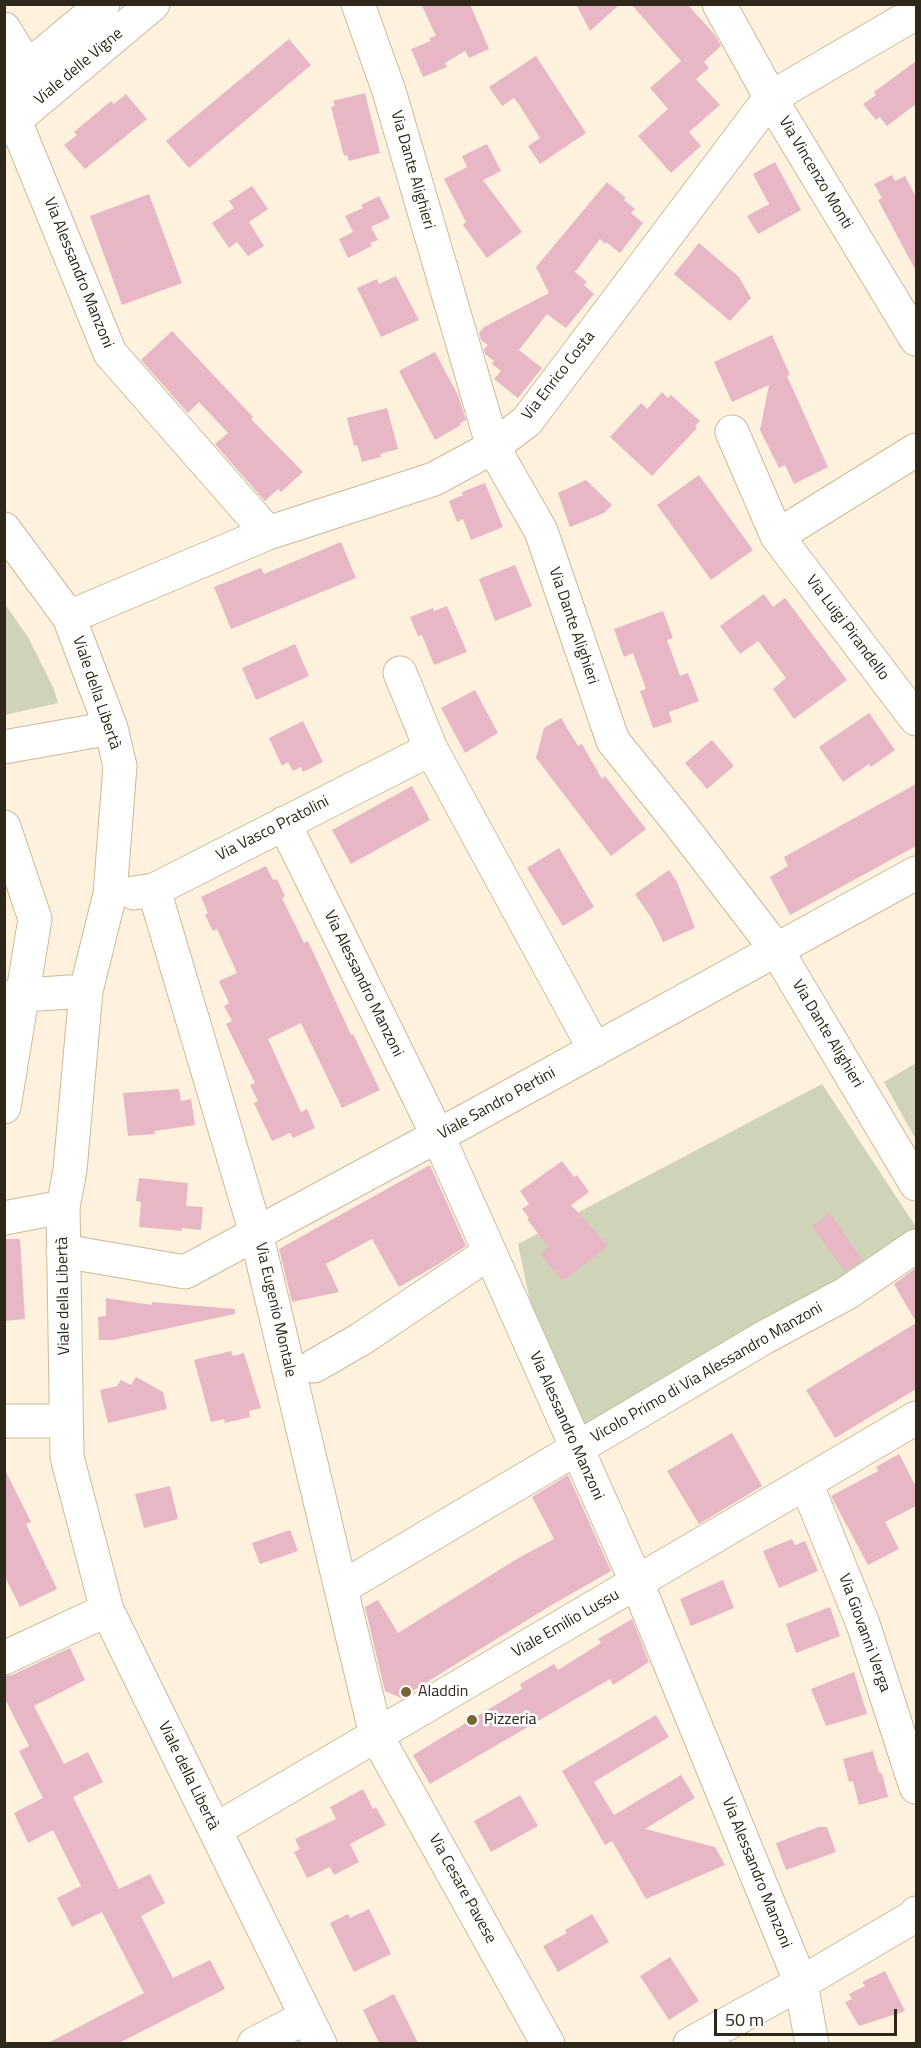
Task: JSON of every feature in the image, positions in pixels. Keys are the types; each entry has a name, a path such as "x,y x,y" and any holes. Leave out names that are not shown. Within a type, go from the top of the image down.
{"street":[{"name":"Viale delle Vigne","path":"16,77 103,4"},
{"name":"Viale delle Vigne","path":"8,119 48,94 153,4"},
{"name":"Via Dante Alighieri","path":"358,4 389,91 493,447 541,531 613,741 776,949 916,1184"},
{"name":"Via Vincenzo Monti","path":"719,4 770,98 916,339"},
{"name":"Via Enrico Costa","path":"69,617 268,533 434,479 493,447 526,421 770,98 916,13"},
{"path":"4,29 16,77 48,94"},
{"name":"Via Alessandro Manzoni","path":"8,119 110,353 268,533"},
{"name":"Via Luigi Pirandello","path":"732,432 777,536 916,719"},
{"path":"777,536 916,450"},
{"name":"Viale della Libertà","path":"4,529 69,617 111,728 120,766 110,894 86,991 70,1170 63,1207 67,1457 107,1610 313,2030"},
{"path":"400,673 431,749 595,1050"},
{"path":"4,747 111,728"},
{"name":"Via Vasco Pratolini","path":"110,894 154,890 431,749"},
{"name":"Via Alessandro Manzoni","path":"284,823 438,1136 636,1583 801,1983 812,2043"},
{"path":"4,827 35,920 14,997 4,1107"},
{"name":"Viale Sandro Pertini","path":"63,1251 185,1272 438,1136 916,873"},
{"name":"Via Eugenio Montale","path":"154,890 256,1233 376,1735"},
{"path":"14,997 86,991"},
{"path":"4,1218 63,1207"},
{"name":"Vicolo Primo di Via Alessandro Manzoni","path":"341,1588 765,1337 847,1293 916,1246"},
{"path":"314,1366 361,1339 489,1253"},
{"name":"Viale Emilio Lussu","path":"215,1830 916,1418"},
{"path":"4,1420 66,1421"},
{"name":"Via Giovanni Verga","path":"806,1483 863,1624 916,1786"},
{"path":"4,1658 107,1610"},
{"name":"Via Cesare Pavese","path":"376,1735 548,2043"},
{"path":"690,2043 801,1983 913,1917 916,1913"},
{"path":"254,2043 313,2030"}],"green space":[{"path":"4,603 28,637 53,687 58,703 5,715"},
{"path":"916,1063 916,1140 884,1082"},
{"path":"822,1084 916,1227 916,1234 589,1432 532,1311 518,1244"}],"building":[{"path":"421,4 470,4 489,49 469,58 465,51 445,63 447,67 423,77 411,49 431,41 429,38 436,36"},
{"path":"576,4 620,4 590,31"},
{"path":"631,4 687,4 715,35 721,46 704,62 709,68 696,79 720,105 689,132 701,146 671,173 638,136 668,109 650,88 681,61"},
{"path":"289,39 311,65 189,168 166,141"},
{"path":"536,56 586,133 540,164 528,146 540,138 520,106 514,98 502,106 489,87"},
{"path":"916,61 916,104 887,126 880,117 876,120 863,104 876,95 874,92"},
{"path":"365,93 380,153 349,161 347,155 344,156 331,107 335,106 333,101"},
{"path":"126,94 147,119 85,169 64,145 77,135 74,132 111,101 114,104"},
{"path":"487,144 501,171 483,180 522,232 487,258 463,225 466,222 444,179 467,167 462,156"},
{"path":"775,162 801,210 758,234 747,216 769,204 753,174"},
{"path":"892,175 895,181 905,176 916,197 916,271 878,200 882,198 874,184"},
{"path":"607,182 626,198 624,200 635,209 631,213 643,223 620,253 600,239 575,272 587,282 584,285 594,294 566,328 547,314 519,350 542,368 518,398 494,379 501,371 485,354 484,349 488,345 481,340 479,333 484,327 549,293 536,267"},
{"path":"252,186 268,209 249,222 264,246 248,256 237,242 229,248 212,223 234,208 229,201"},
{"path":"149,194 182,283 122,305 90,216"},
{"path":"379,196 390,218 371,227 378,240 370,243 372,246 348,258 339,239 353,232 345,216 363,208 361,205"},
{"path":"699,243 739,277 751,298 730,321 674,274"},
{"path":"396,276 419,320 381,337 357,288 377,279 379,284"},
{"path":"172,331 253,417 251,419 303,472 281,492 278,489 265,501 215,444 228,433 199,402 188,413 141,360"},
{"path":"772,335 790,375 787,376 828,467 794,484 785,465 779,468 760,430 769,385 732,402 714,362"},
{"path":"435,352 458,395 466,420 435,440 399,371"},
{"path":"662,392 668,398 671,395 700,421 695,426 697,428 652,476 610,437 641,403 647,409"},
{"path":"387,408 398,449 362,462 357,445 354,446 347,418"},
{"path":"699,475 753,550 711,580 657,505"},
{"path":"586,480 612,505 604,513 570,527 558,493"},
{"path":"485,483 503,527 471,540 463,519 457,522 449,501 463,495 462,492"},
{"path":"341,542 356,578 231,629 214,587 261,568 264,574"},
{"path":"515,565 532,606 495,621 479,579"},
{"path":"764,594 773,607 785,598 847,680 794,719 773,689 786,678 758,641 740,654 720,626"},
{"path":"447,606 467,652 434,665 422,635 418,636 410,617 433,608 434,611"},
{"path":"663,611 673,638 667,640 680,676 688,673 699,701 669,712 672,722 653,728 640,691 646,689 633,653 624,657 614,629"},
{"path":"295,644 309,676 256,700 242,668"},
{"path":"475,690 498,733 465,753 441,708"},
{"path":"869,713 895,750 871,767 869,764 843,782 819,747"},
{"path":"561,718 578,746 582,744 602,779 605,776 646,829 611,856 536,758 544,728"},
{"path":"303,721 323,762 303,772 301,767 293,771 288,762 282,766 269,738"},
{"path":"712,740 734,766 707,789 685,763"},
{"path":"916,784 916,846 790,915 770,877 788,866 784,857"},
{"path":"412,786 430,820 351,864 332,830"},
{"path":"559,848 594,907 563,926 527,868"},
{"path":"266,866 273,880 277,879 285,896 282,898 304,943 308,941 351,1035 353,1034 380,1090 342,1108 301,1023 268,1039 301,1112 307,1109 315,1128 293,1138 290,1133 272,1141 254,1103 258,1101 250,1085 255,1083 226,1024 232,1021 224,1006 229,1003 219,981 237,973 217,929 213,931 205,915 208,913 201,897"},
{"path":"669,870 677,882 695,928 663,942 652,919 635,894"},
{"path":"179,1089 181,1101 191,1099 195,1125 155,1131 155,1134 128,1136 123,1093"},
{"path":"562,1161 574,1177 577,1175 589,1192 571,1205 608,1246 563,1281 540,1254 548,1247 522,1209 529,1204 520,1191"},
{"path":"430,1165 466,1246 399,1287 372,1239 326,1264 339,1292 292,1302 279,1249"},
{"path":"139,1178 188,1183 186,1206 203,1207 201,1230 182,1228 182,1231 139,1227 141,1202 136,1201"},
{"path":"830,1213 862,1260 845,1272 812,1226"},
{"path":"4,1239 20,1239 25,1319 4,1321"},
{"path":"916,1268 916,1322 894,1284"},
{"path":"106,1298 152,1305 152,1302 235,1309 235,1314 113,1340 99,1340 98,1317 106,1316"},
{"path":"916,1323 916,1389 835,1438 806,1390"},
{"path":"231,1351 233,1356 244,1353 261,1408 249,1411 250,1417 225,1423 224,1419 211,1422 194,1360"},
{"path":"136,1377 163,1392 167,1409 108,1423 100,1390 117,1386 121,1380 131,1385"},
{"path":"732,1433 762,1486 699,1524 667,1471"},
{"path":"899,1454 916,1487 916,1506 885,1522 899,1549 868,1565 831,1496 878,1471 876,1467"},
{"path":"4,1468 31,1522 26,1524 57,1589 20,1607 4,1575"},
{"path":"568,1475 611,1571 401,1698 385,1691 365,1607 378,1600 398,1633 520,1557 554,1539 532,1497"},
{"path":"170,1486 178,1519 144,1528 135,1494"},
{"path":"290,1530 298,1551 260,1564 252,1543"},
{"path":"792,1539 795,1545 805,1541 818,1571 779,1588 763,1551"},
{"path":"723,1580 734,1608 691,1626 680,1599"},
{"path":"830,1607 840,1636 796,1653 786,1624"},
{"path":"632,1619 649,1662 613,1685 610,1679 430,1784 413,1755 522,1689 520,1684 554,1664 558,1670 601,1643 598,1639"},
{"path":"70,1648 85,1680 34,1706 64,1764 88,1752 103,1782 73,1797 119,1889 150,1874 165,1903 141,1916 173,1978 210,1960 225,1989 119,2043 48,2043 144,1993 102,1912 72,1927 57,1898 81,1886 53,1830 28,1843 14,1813 43,1798 19,1751 29,1746 4,1697 4,1676 12,1675"},
{"path":"854,1672 867,1714 826,1726 811,1689"},
{"path":"656,1715 669,1737 594,1782 614,1815 681,1775 695,1798 645,1829 715,1847 725,1865 646,1899 612,1841 605,1845 562,1771"},
{"path":"873,1751 888,1797 859,1805 853,1781 849,1782 843,1759"},
{"path":"363,1789 373,1809 376,1807 386,1825 350,1844 359,1862 334,1875 330,1867 307,1878 294,1852 300,1849 295,1839 336,1819 330,1807"},
{"path":"520,1795 538,1826 491,1852 474,1821"},
{"path":"819,1827 827,1827 836,1852 786,1870 776,1843"},
{"path":"369,1909 391,1954 354,1972 330,1923 348,1914 350,1918"},
{"path":"592,1914 609,1942 558,1972 543,1946 567,1933 565,1930"},
{"path":"670,1957 699,2001 669,2020 640,1976"},
{"path":"885,1971 905,2011 859,2026 845,2002 852,1999 849,1994 865,1986 862,1982"},
{"path":"394,1994 418,2043 379,2043 363,2010"}],"place":[{"name":"Aladdin","path":"406,1692"},
{"name":"Pizzeria","path":"472,1720"}]}
